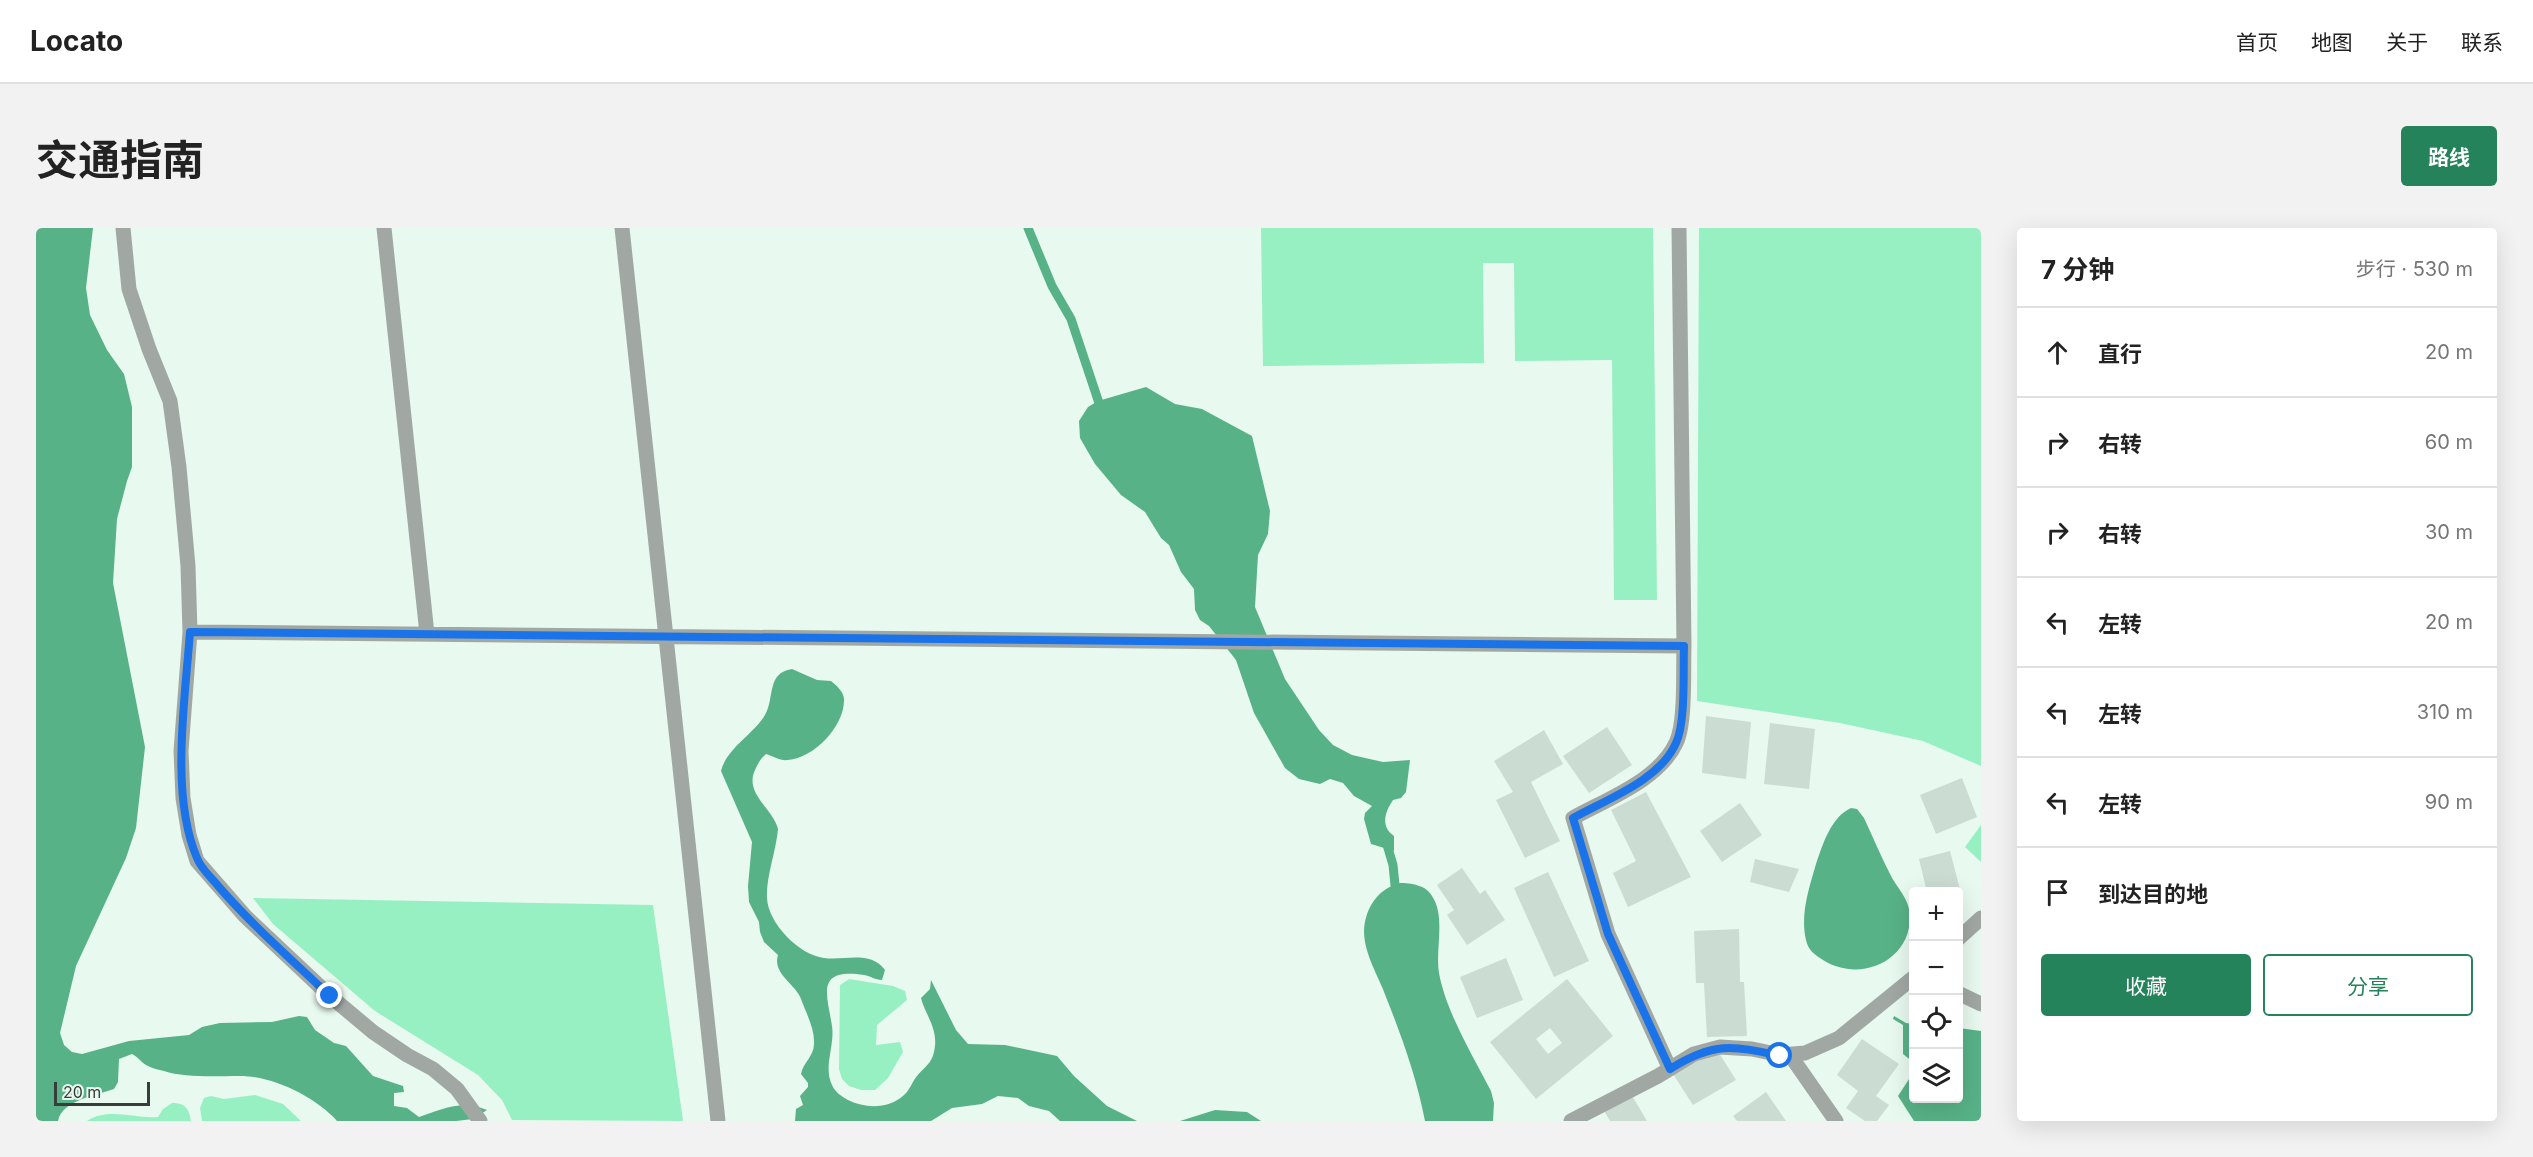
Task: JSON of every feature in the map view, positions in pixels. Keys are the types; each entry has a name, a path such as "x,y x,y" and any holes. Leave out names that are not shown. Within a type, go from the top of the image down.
{"street":[{"path":"123,228 129,289 170,401 179,467 187,555 190,632 181,751 183,798 189,835 197,861 244,916 321,988 373,1032 433,1069 458,1089 480,1121"},
{"path":"384,228 427,634"},
{"path":"622,228 718,1121"},
{"path":"1670,1069 1608,934 1573,818 1653,774 1677,742 1683,702 1684,646 1679,228"},
{"path":"190,632 1684,646"},
{"path":"1963,935 1981,918"},
{"path":"1571,1121 1694,1054 1720,1047 1752,1049 1780,1056 1805,1053 1839,1038 1909,981"},
{"path":"1963,995 1981,1004"},
{"path":"1790,1054 1836,1121"}],"shaded area":[{"path":"36,228 93,228 86,288 90,315 107,350 124,374 132,407 132,467 117,519 113,583 145,747 136,828 126,858 76,966 60,1033 64,1045 72,1052 82,1054 129,1041 189,1035 202,1027 220,1023 272,1022 299,1016 307,1017 315,1030 334,1043 346,1046 373,1076 403,1086 404,1092 394,1093 394,1106 407,1108 419,1117 461,1105 487,1110 473,1119 337,1121 305,1096 278,1083 251,1077 181,1075 148,1066 132,1054 119,1059 118,1082 114,1089 73,1103 61,1114 58,1121 36,1121"},
{"path":"1261,228 1653,228 1657,600 1614,600 1612,360 1515,361 1514,263 1483,263 1484,363 1263,366"},
{"path":"1699,228 1981,228 1981,766 1923,741 1840,723 1697,701"},
{"path":"1146,387 1175,404 1202,409 1252,436 1270,511 1268,534 1258,555 1255,607 1285,679 1319,730 1333,745 1352,755 1383,762 1410,760 1406,792 1401,798 1393,800 1385,819 1387,828 1394,836 1394,851 1371,844 1364,819 1365,813 1372,806 1354,796 1343,783 1330,779 1320,784 1299,779 1285,768 1254,713 1236,660 1209,626 1200,620 1195,610 1194,589 1181,572 1169,545 1161,538 1145,512 1121,495 1095,464 1080,438 1079,421 1088,407 1098,401"},
{"path":"792,669 817,680 831,681 841,691 844,699 843,709 834,730 817,747 798,758 788,760 766,754 755,770 753,786 756,794 778,829 768,881 769,908 786,936 814,956 832,959 865,958 879,964 885,970 882,980 848,974 831,980 828,986 832,1026 829,1071 835,1090 848,1100 870,1106 891,1103 906,1093 929,1063 934,1052 933,1027 921,998 930,989 931,980 956,1030 968,1044 1005,1045 1057,1056 1074,1076 1107,1106 1137,1121 1060,1121 1049,1111 1029,1106 1018,1098 998,1096 982,1104 952,1108 931,1121 795,1121 796,1109 803,1105 800,1096 808,1087 808,1083 801,1074 814,1048 813,1033 798,994 778,968 778,955 764,942 759,922 749,902 752,842 721,771 734,748 765,715 772,687 778,675"},
{"path":"1851,808 1857,809 1864,818 1887,869 1906,900 1909,911 1908,933 1901,946 1880,964 1866,968 1837,967 1823,960 1808,947 1804,931 1808,892 1816,864 1833,824"},
{"path":"1981,825 1981,862 1965,847"},
{"path":"1400,883 1413,884 1426,889 1436,904 1439,923 1439,973 1461,1034 1491,1091 1494,1103 1493,1121 1425,1121 1408,1058 1369,957 1364,931 1367,915 1374,901 1385,890"},
{"path":"253,898 653,905 683,1121 512,1120 502,1100 478,1075 375,1011 273,924"},
{"path":"849,979 893,986 905,991 907,1000 877,1025 876,1045 900,1042 903,1052 888,1078 875,1090 861,1090 849,1086 842,1079 839,1069 840,985"},
{"path":"1894,1016 1909,1023 1909,1059 1903,1054 1903,1025 1893,1019"},
{"path":"1963,1029 1981,1031 1980,1121 1914,1121 1898,1096 1909,1079 1909,1103 1963,1103"},
{"path":"255,1095 283,1104 301,1121 202,1121 200,1108 204,1098 211,1096 224,1099"},
{"path":"172,1103 186,1107 191,1121 87,1121 113,1114 158,1117 163,1109"},
{"path":"1215,1110 1247,1112 1261,1121 1180,1121"}],"building":[{"path":"1706,716 1751,722 1746,779 1702,773"},
{"path":"1770,723 1815,729 1809,789 1764,784"},
{"path":"1607,727 1632,765 1589,793 1563,756"},
{"path":"1544,730 1563,764 1531,782 1560,841 1525,858 1496,800 1513,792 1494,761"},
{"path":"1962,778 1977,817 1936,834 1920,795"},
{"path":"1646,792 1691,877 1628,907 1613,873 1636,861 1611,810"},
{"path":"1740,803 1762,835 1722,862 1700,831"},
{"path":"1950,851 1959,887 1926,887 1919,859"},
{"path":"1755,859 1799,869 1789,892 1750,882"},
{"path":"1462,868 1480,894 1485,890 1505,920 1467,945 1447,915 1454,910 1437,885"},
{"path":"1548,872 1589,961 1554,977 1514,888"},
{"path":"1739,929 1740,982 1744,982 1747,1036 1707,1037 1704,983 1696,983 1694,931"},
{"path":"1506,958 1523,1000 1477,1018 1460,977"},
{"path":"1567,979 1613,1036 1536,1099 1490,1042","holes":["1550,1028 1562,1043 1548,1054 1536,1039"]},
{"path":"1862,1039 1899,1064 1876,1096 1889,1105 1877,1121 1865,1121 1846,1108 1858,1091 1837,1075"},
{"path":"1716,1048 1736,1080 1693,1105 1673,1074"},
{"path":"1766,1092 1786,1121 1737,1121 1733,1116"},
{"path":"1631,1094 1647,1121 1610,1121 1603,1109"}],"waterway":[{"path":"1028,228 1052,286 1071,319 1102,412"},
{"path":"1385,838 1393,865 1396,895"}],"route":[{"path":"330,996 244,916 197,861 189,835 183,798 181,751 190,632 1684,646 1683,702 1677,742 1653,774 1573,818 1608,934 1670,1069 1694,1054 1720,1047 1752,1049 1780,1056"}]}
